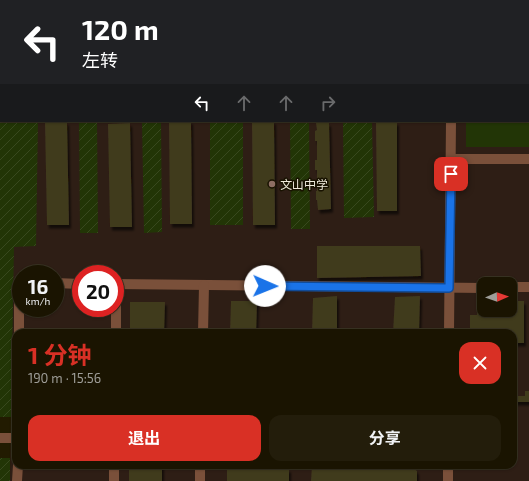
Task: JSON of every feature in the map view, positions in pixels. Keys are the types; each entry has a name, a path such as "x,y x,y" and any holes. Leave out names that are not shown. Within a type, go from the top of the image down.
{"lane":[{"path":"449,329 451,122"},
{"path":"451,159 529,159"},
{"path":"124,284 477,288"},
{"path":"203,329 204,285"},
{"path":"517,287 529,287"},
{"path":"19,317 19,329"},
{"path":"116,317 116,329"},
{"path":"0,438 12,438"},
{"path":"17,481 18,469"},
{"path":"114,469 114,481"},
{"path":"200,469 200,481"},
{"path":"448,469 448,481"}],"shaded area":[{"name":"文山中学","path":"15,122 529,122 529,481 10,481 12,337 12,469 517,469 517,329 12,329 12,317 64,317 64,265 13,265"}],"green space":[{"path":"0,122 38,122 36,246 14,247 14,265 12,265 11,417 0,417"},
{"path":"79,122 97,122 98,233 80,233"},
{"path":"142,122 161,122 162,232 144,233"},
{"path":"210,122 243,122 243,225 210,225"},
{"path":"290,122 309,122 310,229 291,229"},
{"path":"372,122 374,217 344,218 343,123"},
{"path":"466,122 529,122 529,147 466,147"},
{"path":"0,458 10,458 10,481 0,481"}],"building":[{"path":"45,122 67,122 69,225 47,225"},
{"path":"169,122 191,122 192,224 170,224"},
{"path":"252,122 274,122 275,225 253,225"},
{"path":"376,122 397,122 397,211 377,211"},
{"path":"130,123 132,227 110,227 108,124"},
{"path":"316,123 329,123 331,209 318,210 316,200"},
{"path":"317,246 420,246 421,276 317,278"},
{"path":"337,296 337,329 312,329 313,298"},
{"path":"420,296 419,329 393,329 395,297"},
{"path":"231,301 257,301 256,329 230,329"},
{"path":"517,301 524,301 524,343 517,343 517,329 470,329 470,315 477,315 477,317 517,317"},
{"path":"130,302 165,302 164,329 130,329"},
{"path":"525,391 529,391 529,402 517,402 517,396 525,396"},
{"path":"129,469 162,469 162,481 129,481"},
{"path":"227,469 289,469 289,481 227,481"},
{"path":"312,469 414,469 417,471 417,481 311,481"}],"place":[{"name":"文山中学","path":"272,184"}],"route":[{"path":"265,286 449,288 451,174"}]}
